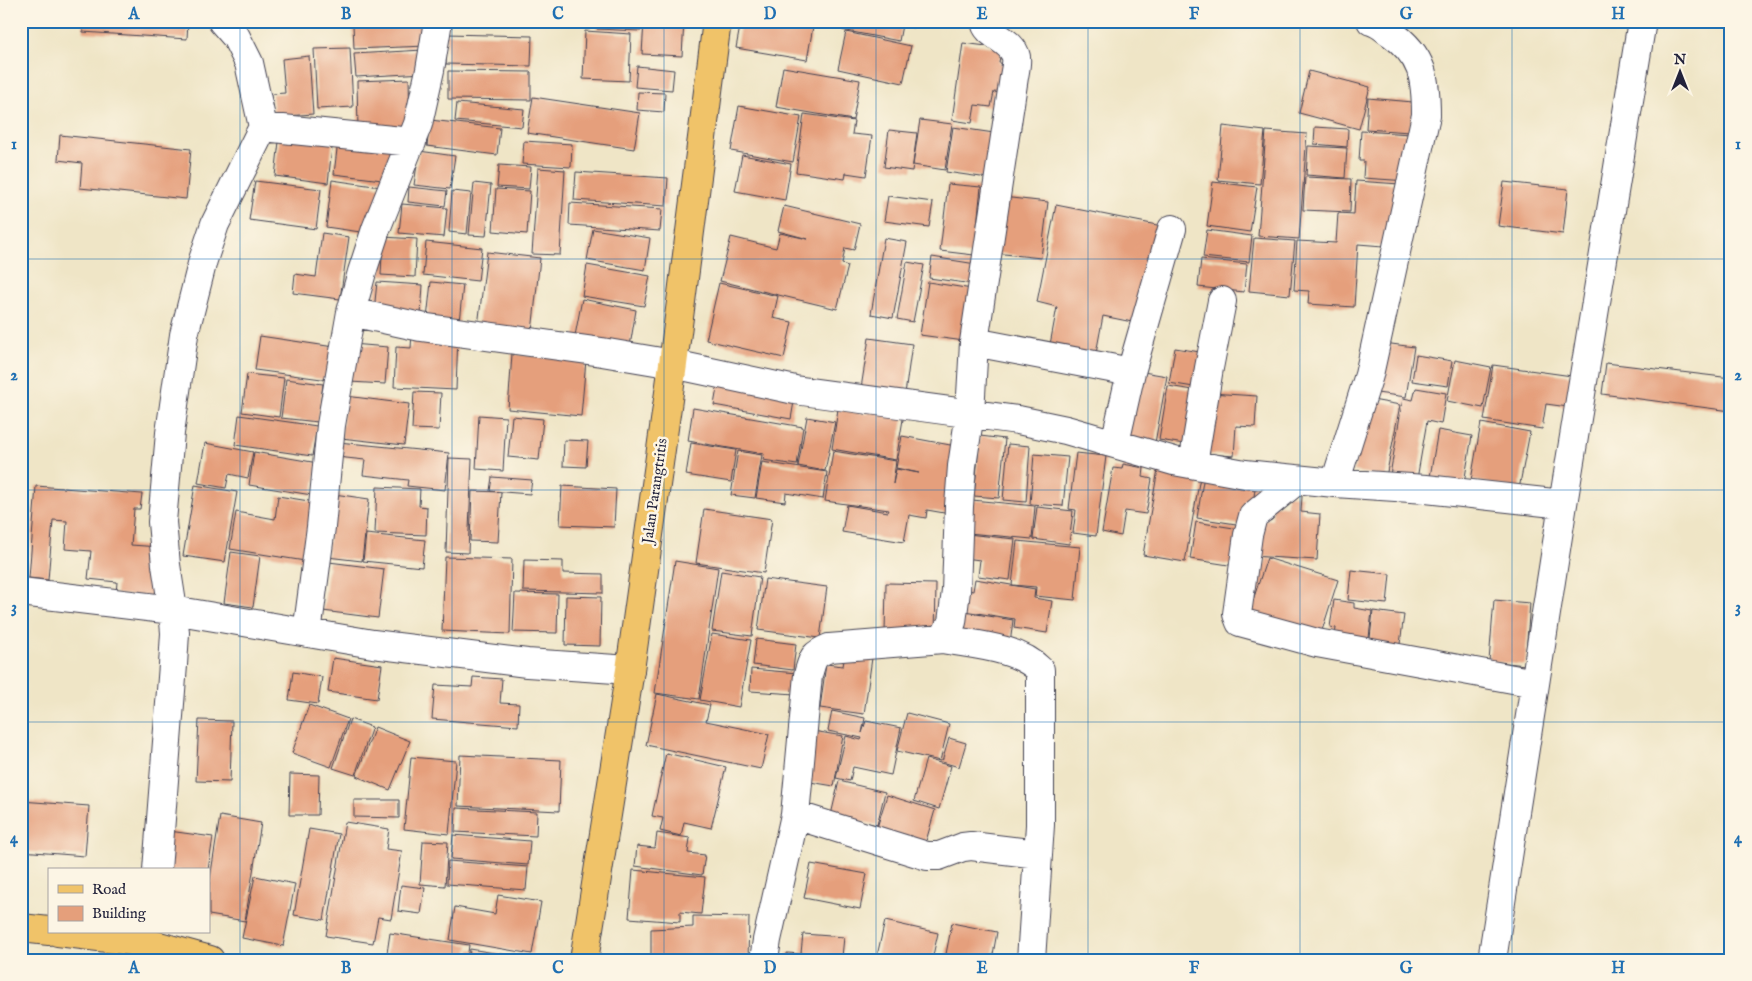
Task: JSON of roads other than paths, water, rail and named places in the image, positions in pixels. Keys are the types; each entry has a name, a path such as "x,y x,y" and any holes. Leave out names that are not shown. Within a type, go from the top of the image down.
{"main road":[{"name":"Jalan Parangtritis","path":"584,960 630,670 673,364 717,21"},
{"path":"21,928 48,931"},
{"path":"72,934 146,945 210,960"}],"street":[{"path":"157,868 175,633 162,522 170,433 184,335 203,260 215,224 263,127 249,63 236,37 222,21"},
{"path":"307,633 321,527 331,425 351,312 376,229 418,124 438,21"},
{"path":"943,639 952,622 956,591 962,474 970,413 974,342 1016,56 1005,40 992,33 985,25 985,21"},
{"path":"1335,483 1369,375 1426,115 1425,80 1420,65 1401,40 1376,22 1371,21"},
{"path":"1492,960 1563,504 1642,21"},
{"path":"263,127 412,142"},
{"path":"1115,443 1131,372 1172,229"},
{"path":"1193,464 1222,301"},
{"path":"351,312 421,327 602,352 673,364 795,390 874,402 970,413 1066,430 1174,460 1246,474 1296,480 1426,489 1563,504"},
{"path":"974,342 1131,372"},
{"path":"1296,480 1253,516 1248,535 1236,614 1240,622 1317,643 1535,683"},
{"path":"21,592 173,610 307,633 527,664 630,670"},
{"path":"764,960 795,815 808,675 816,653 829,648 943,639 1015,654 1032,662 1040,670 1040,825 1031,960"},
{"path":"795,815 927,856 939,856 971,846 1038,854"}]}
